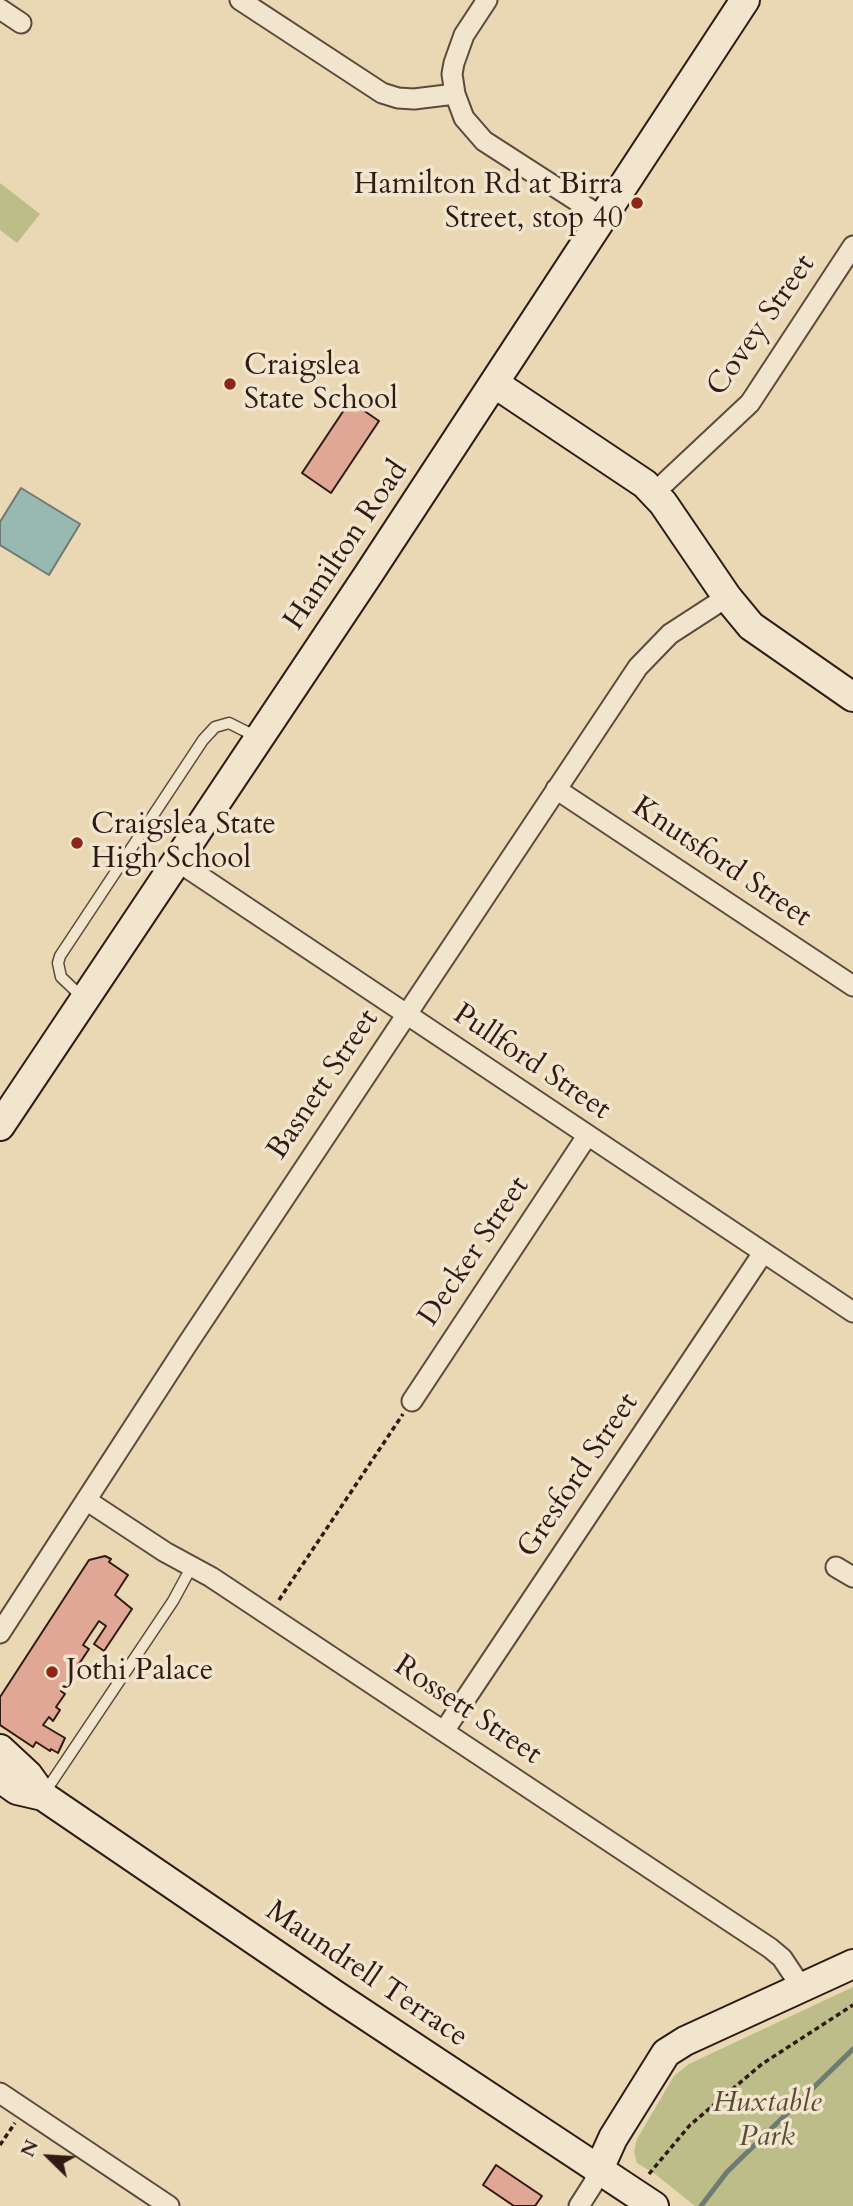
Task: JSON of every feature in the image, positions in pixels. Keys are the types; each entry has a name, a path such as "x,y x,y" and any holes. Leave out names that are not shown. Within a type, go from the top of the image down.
{"main road":[{"name":"Hamilton Road","path":"0,1126 745,0"},
{"path":"494,383 627,471 654,493 739,614 762,636 853,697"},
{"name":"Maundrell Terrace","path":"0,1749 28,1775 43,1796 380,2026 654,2206"},
{"name":"Maundrell Terrace","path":"0,1778 17,1790 43,1796"},
{"path":"599,2169 613,2138 666,2053 685,2041 853,1964"}],"street":[{"path":"240,0 382,93 414,99 454,94"},
{"path":"487,0 458,49 452,74 454,94 464,118 484,141 602,217"},
{"path":"0,9 21,23"},
{"name":"Covey Street","path":"654,493 750,403 853,246"},
{"name":"Basnett Street","path":"0,1633 556,789 649,653 670,634 727,597"},
{"name":"Knutsford Street","path":"556,789 853,986"},
{"name":"Pullford Street","path":"177,861 853,1312"},
{"name":"Decker Street","path":"412,1401 587,1136"},
{"name":"Gresford Street","path":"444,1731 763,1253"},
{"name":"Rossett Street","path":"86,1500 268,1615 771,1948 782,1958 802,1988"},
{"path":"0,2093 169,2206"},
{"path":"579,2206 599,2169"}],"lane":[{"path":"85,1000 61,977 58,962 134,844 215,727 229,723 259,738"},
{"path":"43,1796 173,1601 192,1566"}],"path":[{"path":"268,1615 412,1401"},
{"path":"647,2176 690,2125 762,2063 853,2005"},
{"path":"0,2145 24,2109"}],"green space":[{"path":"0,183 40,214 17,243 0,230"},
{"name":"Huxtable Park","path":"853,1987 853,2206 695,2206 637,2163 634,2152 637,2139 674,2076 689,2064"}],"water":[{"path":"21,488 80,524 49,575 0,545 0,522"}],"building":[{"path":"350,401 379,421 331,493 302,473"},
{"path":"105,1556 128,1575 115,1595 132,1609 104,1651 94,1644 106,1626 99,1621 83,1645 89,1649 61,1691 65,1694 56,1707 60,1710 53,1721 49,1717 43,1725 65,1738 58,1753 36,1742 33,1747 0,1725 0,1697 89,1560"},
{"path":"496,2165 542,2196 535,2206 514,2206 483,2185"}],"waterway":[{"path":"701,2206 727,2172 853,2049"}],"place":[{"name":"Hamilton Rd at Birra Street, stop 40","path":"637,203"},
{"name":"Craigslea State School","path":"230,384"},
{"name":"Craigslea State High School","path":"77,843"},
{"name":"Jothi Palace","path":"52,1672"}]}
